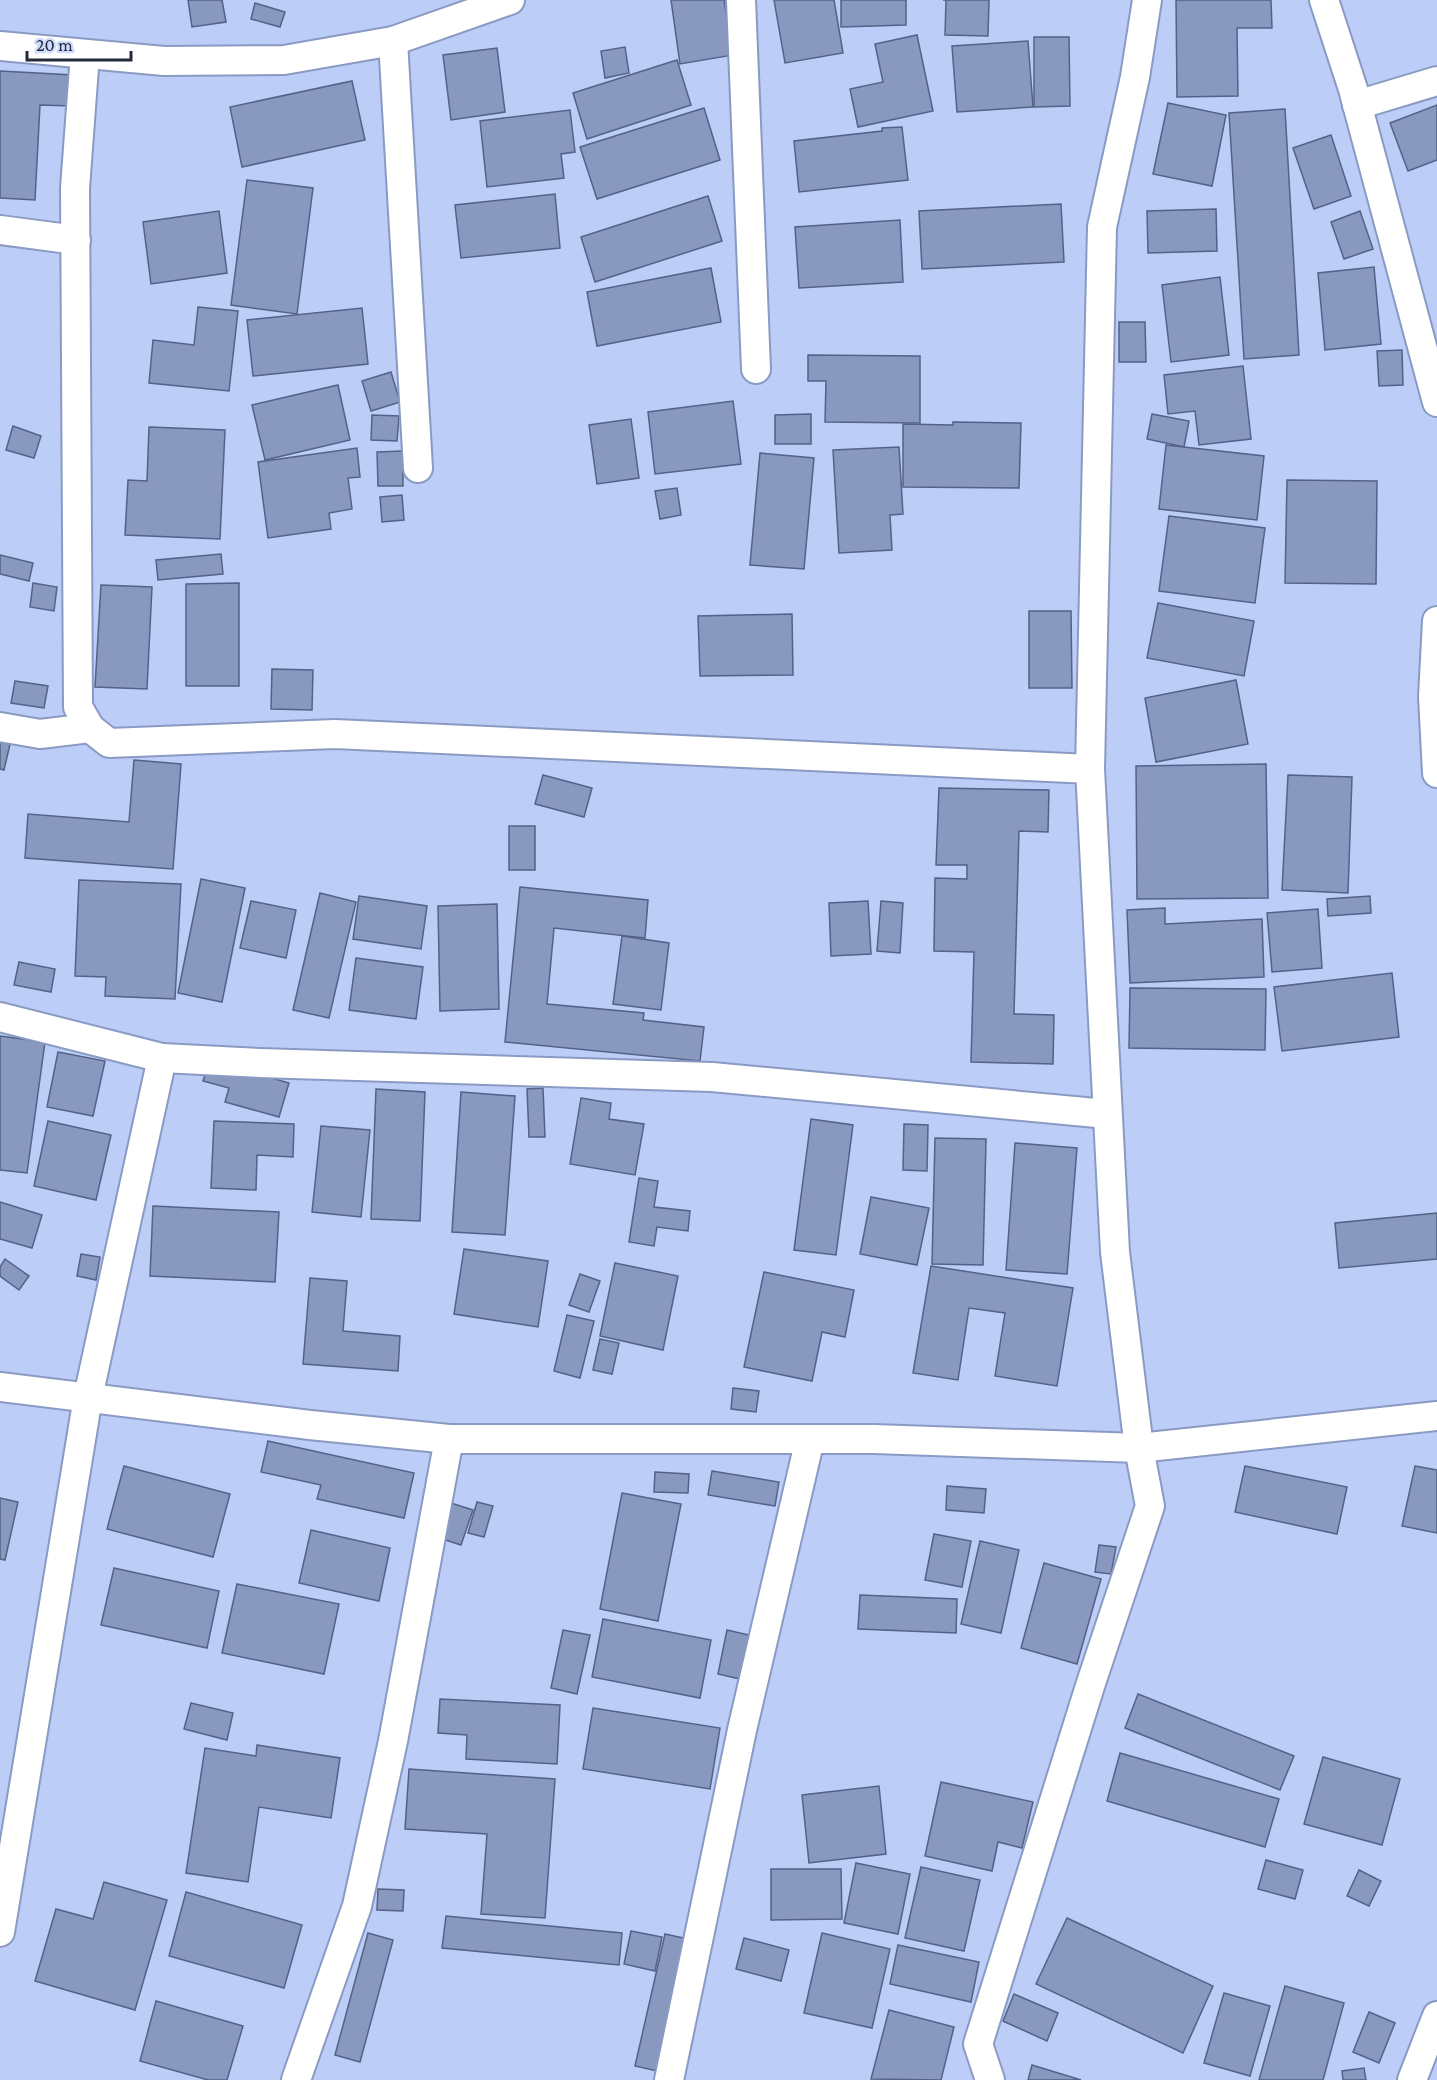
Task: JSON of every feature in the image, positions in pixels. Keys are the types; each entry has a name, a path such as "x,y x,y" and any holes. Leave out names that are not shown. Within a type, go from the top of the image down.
{"street":[{"path":"0,45 164,61 285,60 393,41 510,0"},
{"path":"741,0 756,369"},
{"path":"990,2080 978,2044 1090,1686 1150,1506 1139,1448 1114,1252 1090,769 1102,227 1135,77 1147,0"},
{"path":"1324,0 1357,105 1437,402"},
{"path":"393,41 418,468"},
{"path":"85,54 75,188 78,707 90,728 110,743 335,734 1090,769"},
{"path":"1357,105 1437,81"},
{"path":"0,230 76,240"},
{"path":"1437,621 1433,697 1437,773"},
{"path":"0,727 40,734 90,728"},
{"path":"0,1017 162,1058 712,1077 1107,1114"},
{"path":"0,1932 88,1397 162,1058"},
{"path":"0,1387 310,1425 449,1439 885,1439 1139,1448 1437,1416"},
{"path":"296,2080 357,1906 393,1741 449,1439"},
{"path":"669,2080 742,1730 810,1439"},
{"path":"1412,2080 1437,2016"}],"building":[{"path":"188,0 222,0 226,22 192,27"},
{"path":"671,0 724,0 733,55 680,64"},
{"path":"774,0 834,0 843,53 785,63"},
{"path":"841,0 906,0 906,25 841,27"},
{"path":"946,0 989,0 988,36 945,35"},
{"path":"1176,0 1271,0 1272,28 1237,28 1238,96 1177,97"},
{"path":"255,3 285,12 280,27 251,19"},
{"path":"917,35 933,111 858,127 850,89 883,82 875,44"},
{"path":"1034,37 1069,37 1070,106 1034,107"},
{"path":"1028,41 1033,107 957,112 952,46"},
{"path":"625,47 629,73 605,78 601,51"},
{"path":"497,48 505,112 451,120 443,55"},
{"path":"677,60 691,105 587,139 573,93"},
{"path":"0,71 74,75 72,106 40,105 35,200 0,198"},
{"path":"352,81 365,140 242,167 230,107"},
{"path":"1168,103 1226,115 1212,186 1153,174"},
{"path":"1437,105 1437,160 1408,171 1390,123"},
{"path":"704,108 720,160 597,199 580,147"},
{"path":"1285,109 1299,355 1244,359 1229,113"},
{"path":"570,110 575,152 561,154 564,178 487,187 480,121"},
{"path":"902,127 908,180 799,192 794,141"},
{"path":"1331,135 1351,196 1314,209 1293,148"},
{"path":"247,180 313,188 297,314 231,305"},
{"path":"555,194 560,248 461,258 455,205"},
{"path":"708,196 722,241 595,282 581,237"},
{"path":"1061,204 1064,262 922,269 919,211"},
{"path":"1216,209 1217,251 1148,253 1147,211"},
{"path":"219,211 227,273 151,284 143,222"},
{"path":"1360,211 1373,249 1344,259 1331,222"},
{"path":"900,220 903,282 799,288 795,227"},
{"path":"1374,267 1381,344 1325,350 1318,273"},
{"path":"711,268 721,322 597,346 587,292"},
{"path":"1220,277 1229,355 1171,362 1162,285"},
{"path":"198,307 238,311 229,391 149,383 153,340 194,345"},
{"path":"362,308 368,364 253,376 247,320"},
{"path":"1119,322 1145,322 1146,362 1119,362"},
{"path":"1402,350 1403,385 1379,386 1377,351"},
{"path":"808,355 920,356 920,423 825,422 826,381 808,381"},
{"path":"1243,366 1251,439 1199,445 1195,411 1168,414 1164,375"},
{"path":"391,372 400,402 371,411 362,381"},
{"path":"338,385 350,440 265,460 252,405"},
{"path":"733,401 741,464 655,474 648,412"},
{"path":"811,414 811,444 775,444 775,415"},
{"path":"1152,414 1189,421 1184,447 1147,439"},
{"path":"372,415 399,416 397,441 371,440"},
{"path":"631,419 639,478 597,484 589,425"},
{"path":"953,422 1021,423 1019,488 903,487 903,424 953,425"},
{"path":"13,426 41,436 34,458 6,450"},
{"path":"149,427 225,430 220,539 125,535 128,480 147,481"},
{"path":"1166,445 1264,456 1257,520 1159,509"},
{"path":"899,447 903,514 890,515 892,550 839,553 833,450"},
{"path":"357,448 360,477 348,478 352,509 329,513 331,529 268,538 258,462"},
{"path":"403,451 403,486 378,486 377,452"},
{"path":"760,453 814,458 804,569 750,565"},
{"path":"1287,480 1377,481 1376,584 1285,583"},
{"path":"677,488 681,515 660,519 655,491"},
{"path":"402,495 404,520 382,522 380,497"},
{"path":"1169,516 1265,528 1255,603 1159,591"},
{"path":"221,554 223,574 158,580 156,560"},
{"path":"0,555 33,563 29,581 0,574"},
{"path":"33,583 57,587 54,611 30,607"},
{"path":"239,583 239,686 186,686 186,584"},
{"path":"101,585 152,587 147,689 95,687"},
{"path":"1158,603 1254,621 1244,676 1147,658"},
{"path":"1029,611 1071,611 1072,688 1029,688"},
{"path":"792,614 793,675 700,676 698,616"},
{"path":"272,669 313,670 312,710 271,709"},
{"path":"1236,680 1248,744 1156,762 1145,698"},
{"path":"15,681 48,686 44,708 11,703"},
{"path":"0,742 10,744 4,770 0,769"},
{"path":"134,760 181,764 173,869 25,858 28,814 129,822"},
{"path":"1266,764 1268,898 1137,899 1136,766"},
{"path":"543,775 592,788 584,817 535,804"},
{"path":"1288,775 1352,777 1348,893 1282,890"},
{"path":"939,788 1049,790 1048,832 1019,831 1014,1014 1054,1015 1053,1064 971,1062 974,952 934,951 935,878 967,879 967,865 936,865"},
{"path":"509,826 535,826 535,870 509,870"},
{"path":"201,879 245,888 222,1002 178,993"},
{"path":"79,880 181,884 175,999 105,996 106,977 75,976"},
{"path":"520,887 648,900 645,938 554,928 547,1004 644,1013 643,1020 704,1027 700,1061 505,1042"},
{"path":"320,893 356,902 329,1018 293,1010"},
{"path":"359,896 427,906 421,949 353,939"},
{"path":"1370,896 1371,913 1328,916 1327,899"},
{"path":"251,901 296,910 286,958 240,948"},
{"path":"868,901 871,954 831,956 829,903"},
{"path":"881,901 903,903 900,953 877,951"},
{"path":"497,904 499,1009 440,1011 438,906"},
{"path":"1165,908 1165,924 1262,919 1264,977 1130,983 1127,910"},
{"path":"1318,909 1322,968 1272,972 1267,913"},
{"path":"622,936 669,943 661,1010 613,1004"},
{"path":"356,958 423,967 416,1019 349,1010"},
{"path":"19,962 55,969 51,992 14,985"},
{"path":"1392,973 1399,1037 1282,1051 1274,987"},
{"path":"1130,988 1266,989 1265,1050 1129,1048"},
{"path":"0,1036 45,1042 27,1173 0,1170"},
{"path":"58,1052 105,1061 93,1116 47,1107"},
{"path":"207,1068 237,1068 289,1083 279,1117 225,1102 229,1088 203,1081"},
{"path":"543,1088 545,1137 529,1137 527,1089"},
{"path":"376,1089 425,1092 420,1221 371,1219"},
{"path":"461,1092 515,1096 505,1235 452,1232"},
{"path":"581,1098 611,1103 609,1119 644,1124 635,1175 570,1164"},
{"path":"811,1119 853,1125 836,1255 794,1250"},
{"path":"48,1121 111,1135 96,1200 34,1186"},
{"path":"214,1121 294,1124 293,1157 257,1155 256,1190 211,1188"},
{"path":"904,1124 928,1125 927,1171 903,1170"},
{"path":"321,1126 370,1130 361,1217 312,1212"},
{"path":"935,1138 986,1139 983,1265 932,1264"},
{"path":"1015,1143 1077,1148 1067,1274 1006,1270"},
{"path":"639,1178 658,1181 654,1207 690,1211 688,1231 657,1227 654,1246 629,1242"},
{"path":"871,1197 929,1208 917,1265 860,1254"},
{"path":"0,1202 42,1215 32,1248 0,1239"},
{"path":"153,1206 279,1212 275,1282 150,1276"},
{"path":"1437,1213 1437,1259 1339,1268 1335,1223"},
{"path":"464,1249 548,1261 538,1327 454,1314"},
{"path":"81,1254 100,1257 96,1280 77,1276"},
{"path":"5,1259 29,1276 19,1290 0,1276 0,1267"},
{"path":"615,1263 678,1276 663,1350 600,1336"},
{"path":"931,1266 1073,1288 1057,1386 995,1376 1005,1313 969,1308 958,1380 913,1373"},
{"path":"764,1272 854,1290 845,1337 822,1332 812,1381 744,1367"},
{"path":"580,1274 600,1281 589,1312 569,1305"},
{"path":"310,1278 347,1281 343,1331 400,1336 398,1371 303,1364"},
{"path":"567,1315 594,1321 580,1378 554,1371"},
{"path":"600,1339 619,1343 612,1374 593,1370"},
{"path":"733,1388 759,1391 756,1412 731,1409"},
{"path":"268,1441 414,1473 404,1518 317,1499 321,1485 261,1472"},
{"path":"124,1466 230,1494 213,1557 107,1529"},
{"path":"1245,1466 1347,1487 1337,1534 1235,1512"},
{"path":"1415,1466 1437,1470 1437,1533 1402,1526"},
{"path":"712,1471 779,1482 775,1506 708,1495"},
{"path":"655,1472 689,1474 688,1493 654,1492"},
{"path":"947,1486 986,1489 984,1513 946,1510"},
{"path":"622,1493 681,1504 658,1621 600,1609"},
{"path":"0,1498 18,1502 5,1560 0,1559"},
{"path":"477,1502 493,1506 484,1537 468,1533"},
{"path":"451,1503 473,1510 461,1545 439,1538"},
{"path":"311,1530 390,1548 379,1601 299,1583"},
{"path":"934,1534 971,1541 962,1587 925,1580"},
{"path":"980,1541 1019,1550 1001,1633 961,1624"},
{"path":"1099,1545 1116,1547 1111,1574 1095,1572"},
{"path":"1044,1563 1101,1579 1077,1664 1021,1648"},
{"path":"114,1568 219,1591 207,1648 101,1625"},
{"path":"237,1584 339,1604 324,1674 222,1653"},
{"path":"860,1595 957,1599 956,1633 858,1629"},
{"path":"603,1619 711,1640 700,1698 592,1677"},
{"path":"563,1630 590,1635 577,1694 551,1688"},
{"path":"727,1630 749,1635 740,1679 718,1674"},
{"path":"1138,1694 1294,1756 1280,1790 1125,1728"},
{"path":"440,1699 560,1705 557,1764 466,1759 467,1735 438,1733"},
{"path":"191,1703 233,1713 227,1740 184,1729"},
{"path":"593,1708 720,1728 710,1789 583,1769"},
{"path":"257,1745 340,1758 331,1818 259,1807 248,1882 186,1873 205,1748 256,1756"},
{"path":"1120,1753 1279,1799 1265,1847 1107,1801"},
{"path":"1323,1757 1400,1779 1382,1845 1304,1824"},
{"path":"409,1769 555,1779 545,1918 481,1914 487,1834 405,1829"},
{"path":"941,1782 1033,1802 1022,1848 998,1842 992,1871 925,1856"},
{"path":"879,1786 886,1854 809,1863 802,1795"},
{"path":"1266,1860 1303,1870 1295,1899 1258,1889"},
{"path":"856,1863 910,1874 898,1934 844,1923"},
{"path":"921,1867 980,1880 964,1951 905,1938"},
{"path":"771,1869 841,1869 842,1919 771,1920"},
{"path":"1359,1870 1381,1881 1369,1906 1347,1896"},
{"path":"104,1882 167,1900 135,2010 35,1981 56,1909 93,1919"},
{"path":"378,1889 404,1890 403,1911 377,1910"},
{"path":"186,1892 302,1925 284,1988 169,1956"},
{"path":"446,1916 622,1933 619,1965 442,1948"},
{"path":"1067,1918 1213,1986 1183,2053 1036,1984"},
{"path":"631,1931 662,1937 655,1971 624,1964"},
{"path":"368,1933 393,1940 360,2062 335,2055"},
{"path":"822,1933 890,1949 872,2028 804,2013"},
{"path":"665,1934 693,1940 662,2072 635,2066"},
{"path":"744,1938 789,1950 781,1981 736,1969"},
{"path":"898,1945 979,1962 971,2002 890,1984"},
{"path":"1285,1986 1344,2003 1323,2080 1259,2080"},
{"path":"1224,1993 1270,2006 1250,2076 1204,2063"},
{"path":"1014,1994 1058,2013 1047,2041 1003,2021"},
{"path":"156,2001 243,2026 227,2080 208,2080 140,2061"},
{"path":"889,2010 954,2027 941,2080 871,2079"},
{"path":"1369,2012 1395,2023 1379,2063 1353,2052"},
{"path":"1032,2065 1081,2080 1028,2080"},
{"path":"1364,2068 1366,2080 1343,2080 1342,2071"}]}
